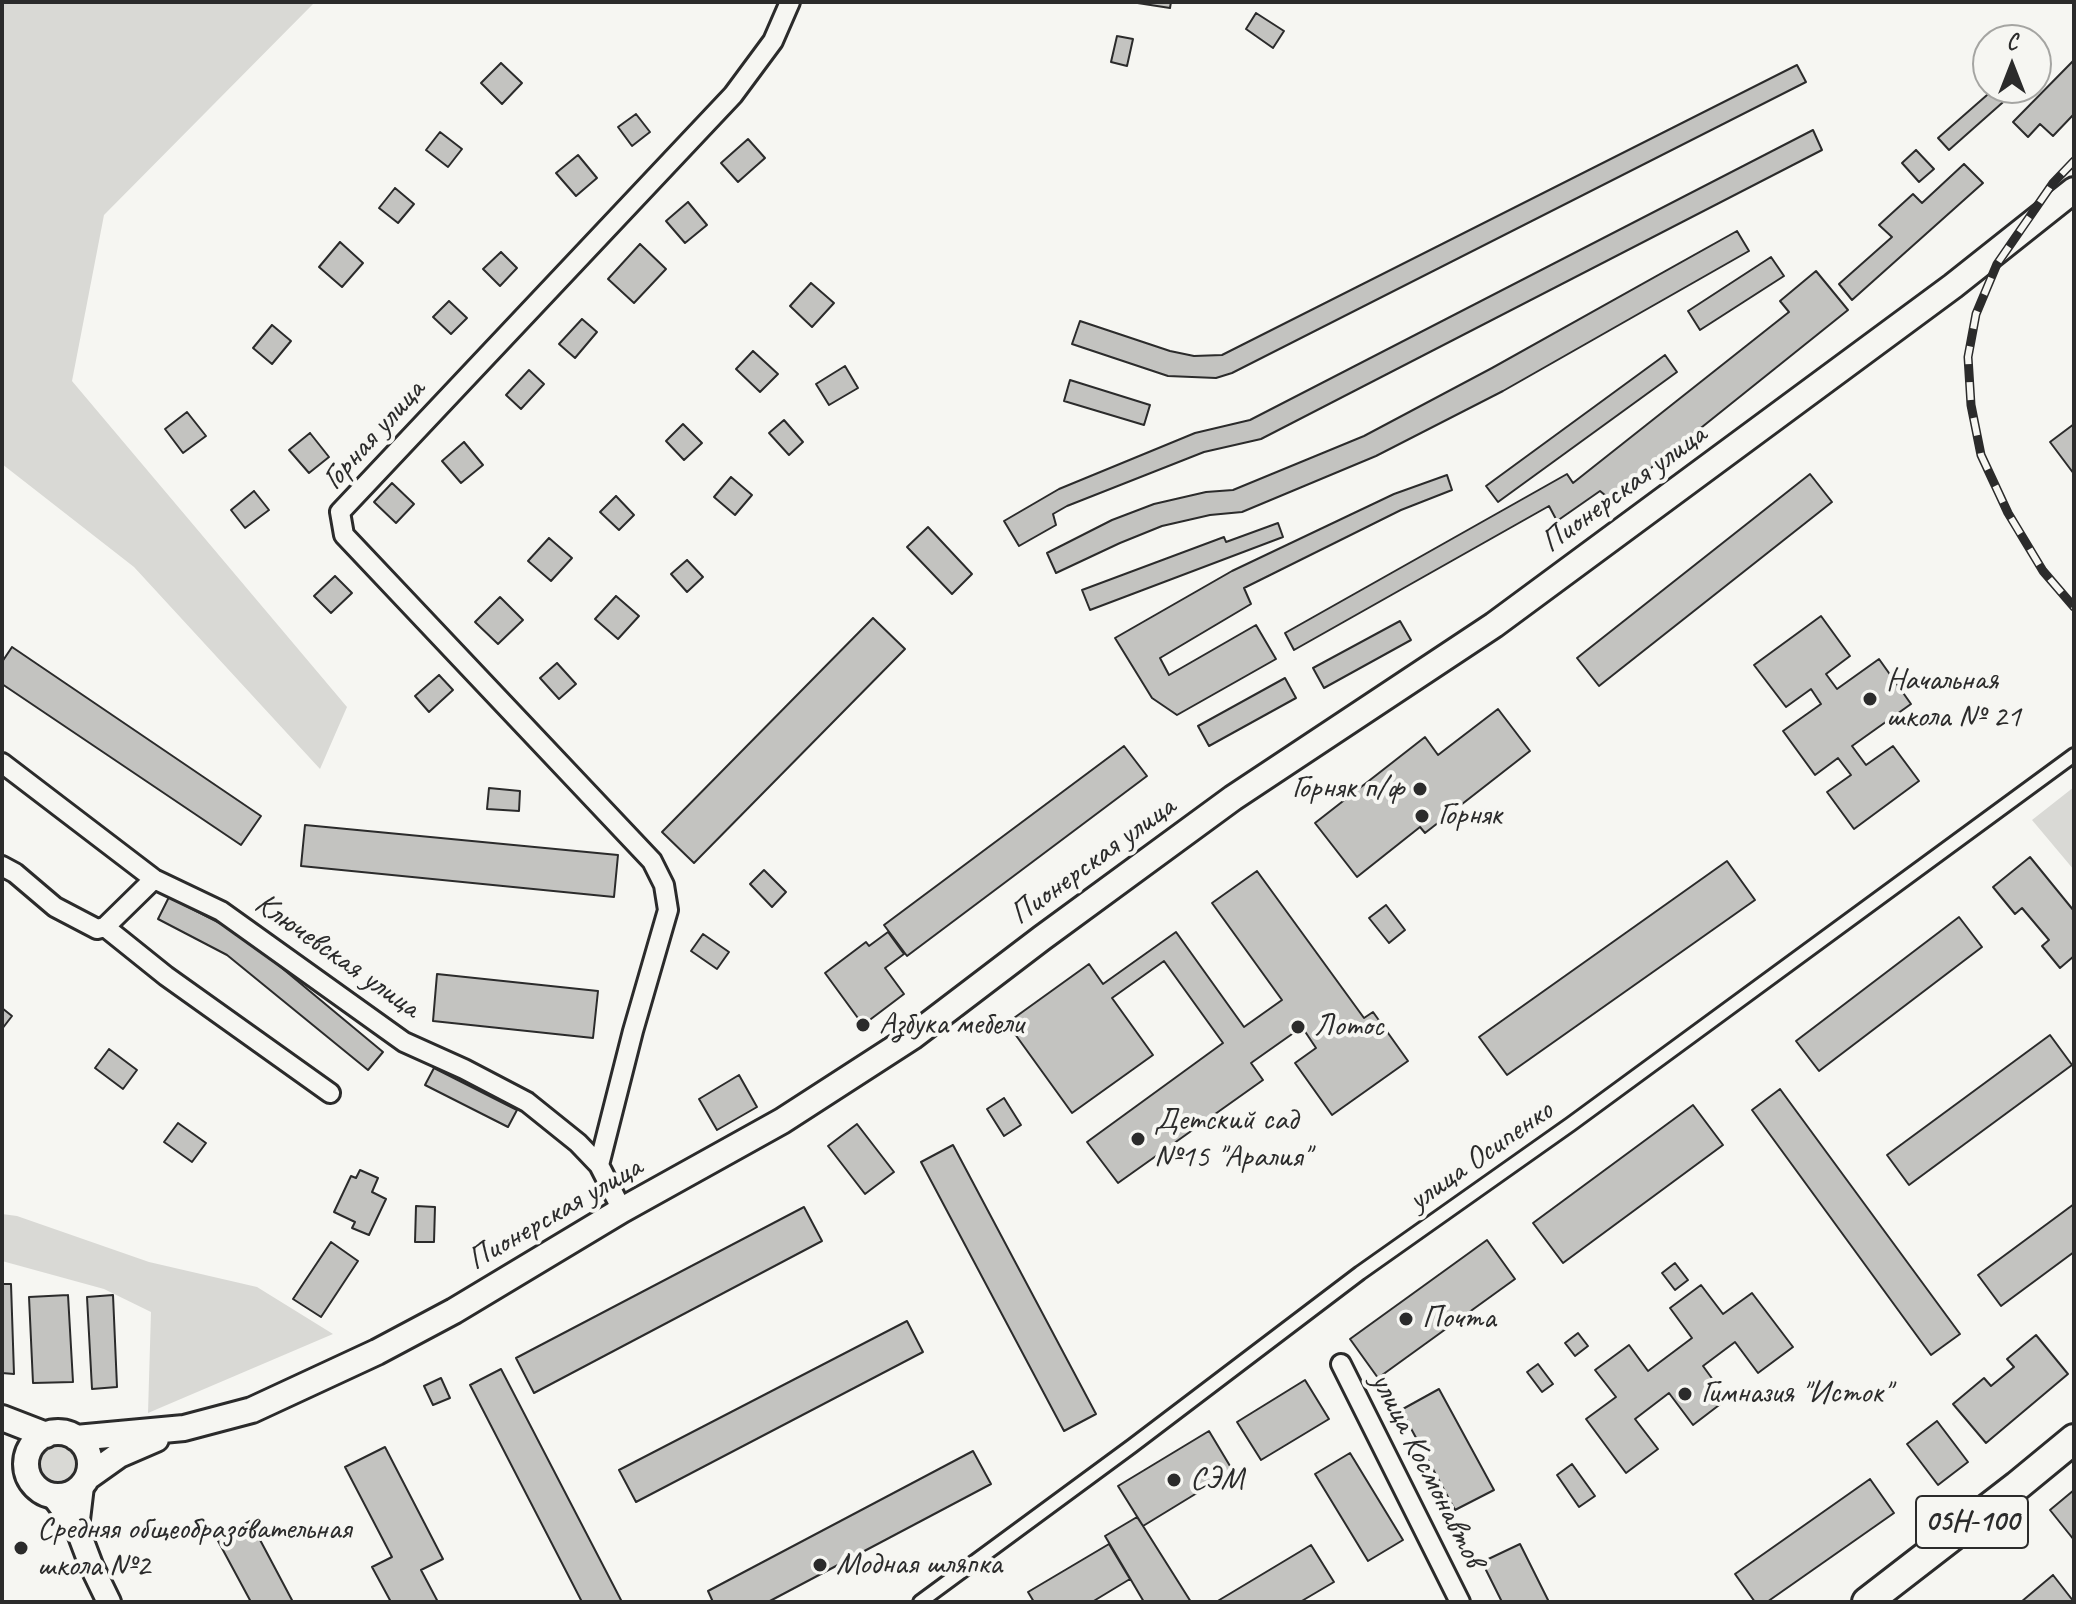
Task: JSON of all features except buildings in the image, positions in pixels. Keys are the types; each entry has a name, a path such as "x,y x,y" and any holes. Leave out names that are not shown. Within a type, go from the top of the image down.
{"main road":[{"name":"Пионерская улица","path":"76,1438 184,1428 252,1410 377,1352 454,1311 622,1210 782,1121 912,1037 1233,798 1494,625 1953,286 2074,190"},
{"path":"2,1418 46,1435"},
{"path":"2,1430 13,1442 34,1486 42,1493 63,1496 74,1493 119,1455 184,1428"},
{"path":"26,1468 26,1457 37,1440 56,1433 67,1434 84,1446 89,1456 90,1466 85,1481"},
{"name":"05Н-100","path":"1867,1602 2074,1439"}],"street":[{"name":"Горная улица","path":"599,1165 668,910 664,885 652,861 344,535 340,512 733,95 773,41 790,2"},
{"name":"улица Осипенко","path":"920,1602 1360,1273 1571,1124 2074,755"},
{"name":"Ключевская улица","path":"2,763 154,879 221,911 404,1042 527,1102 578,1143 599,1165 622,1210"},
{"path":"2,866 15,873 55,907 97,929 105,927 154,879"},
{"path":"105,927 166,976 330,1093"},
{"name":"улица Космонавтов","path":"1341,1364 1460,1602"},
{"path":"77,1528 85,1481"},
{"path":"53,1496 77,1528 109,1602"}],"shaded area":[{"path":"2,2 315,2 104,215 72,381 347,707 320,769 134,567 2,464"},
{"path":"2074,787 2074,870 2032,820"},
{"path":"2,1214 17,1216 149,1262 257,1287 333,1334 148,1413 151,1312 104,1289 2,1261"},
{"path":"58,1443 73,1449 79,1464 73,1479 58,1485 43,1479 37,1464 43,1449"}],"railway":[{"path":"2074,161 2053,183 1997,264 1976,314 1968,357 1971,405 1981,455 2008,513 2043,571 2074,607"}],"place":[{"name":"Начальная школа № 21","path":"1870,699"},
{"name":"Горняк п/ф","path":"1420,789"},
{"name":"Горняк","path":"1422,816"},
{"name":"Азбука мебели","path":"863,1025"},
{"name":"Лотос","path":"1298,1027"},
{"name":"Детский сад №15 \"Аралия\"","path":"1138,1139"},
{"name":"Почта","path":"1406,1319"},
{"name":"Гимназия \"Исток\"","path":"1685,1394"},
{"name":"СЭМ","path":"1174,1480"},
{"name":"Средняя общеобразовательная школа №2","path":"21,1548"},
{"name":"Модная шляпка","path":"820,1565"}]}
